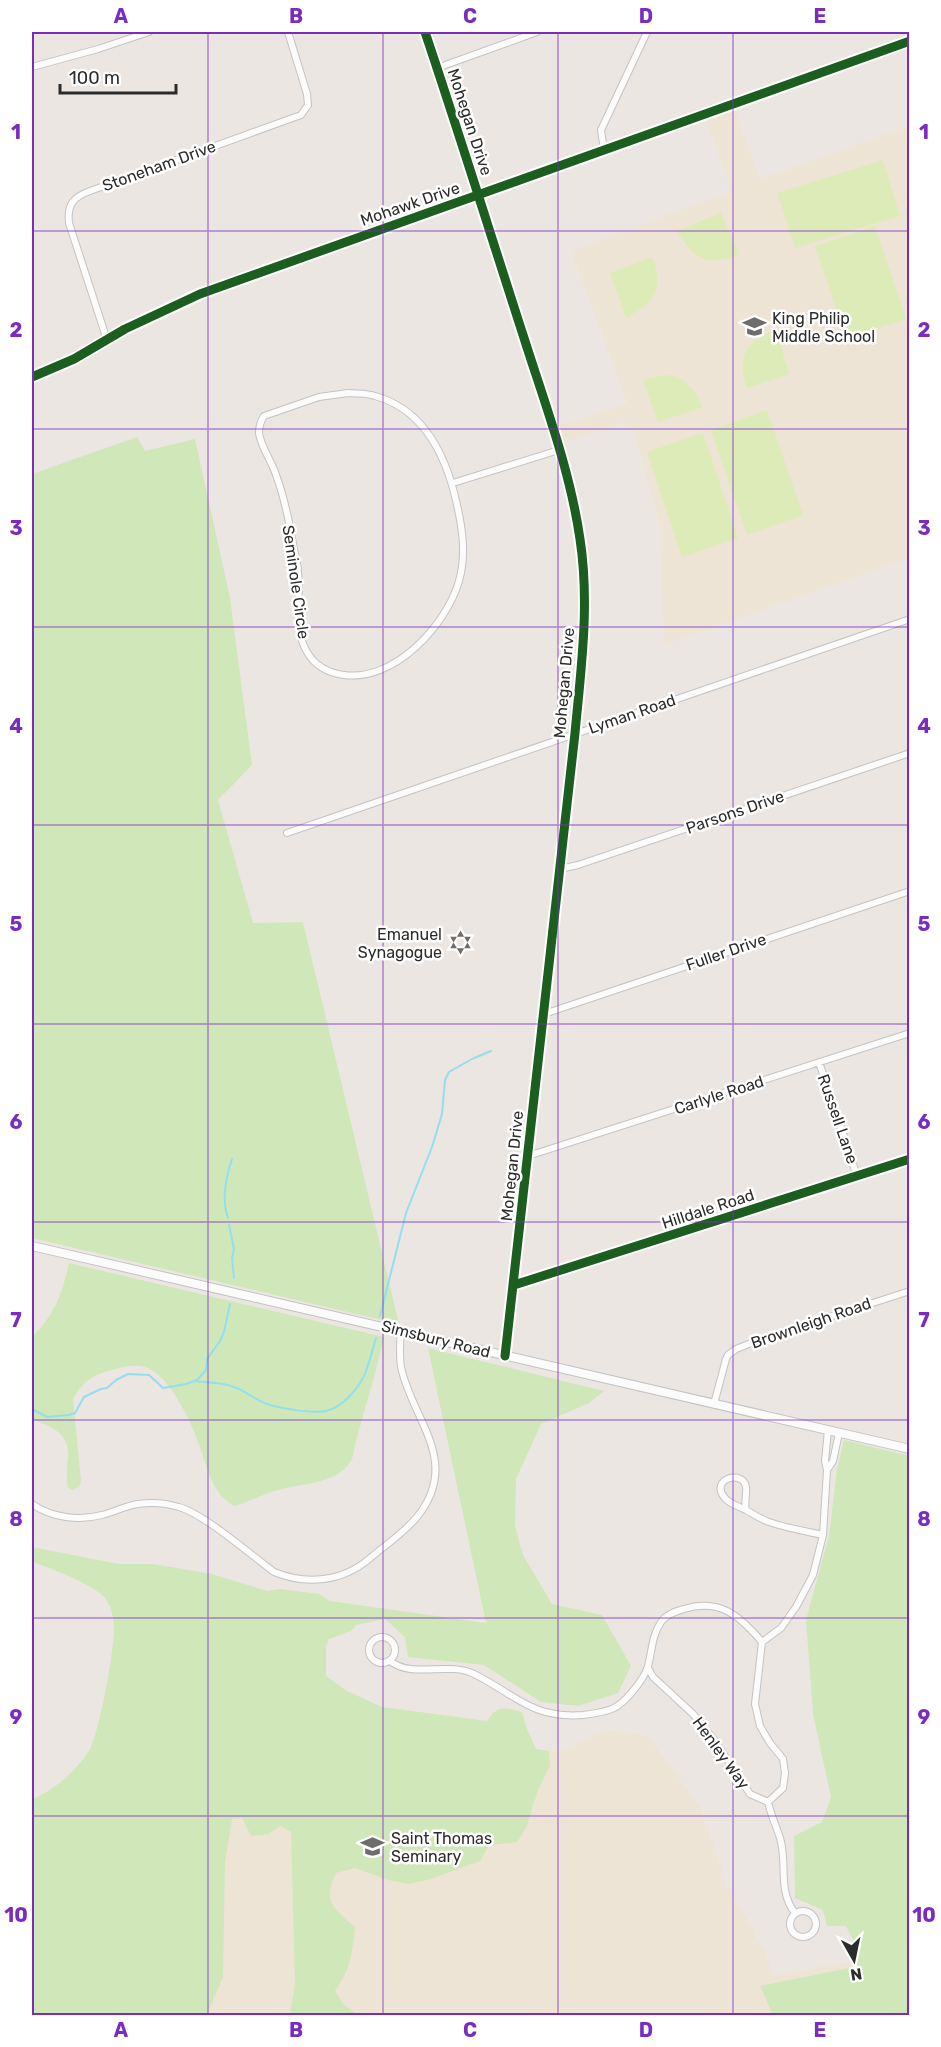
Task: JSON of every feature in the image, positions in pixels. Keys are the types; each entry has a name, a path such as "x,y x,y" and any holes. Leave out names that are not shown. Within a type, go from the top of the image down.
{"street":[{"path":"32,67 98,50 149,32"},
{"name":"Stoneham Drive","path":"107,340 69,223 68,211 72,201 90,191 301,115 308,105 308,94 288,32"},
{"name":"Mohegan Drive","path":"425,32 479,195 571,489 580,540 585,594 584,638 575,734 505,1356"},
{"path":"437,68 537,32"},
{"path":"604,150 601,130 647,32"},
{"name":"Mohawk Drive","path":"32,376 74,359 150,317 200,294 909,41"},
{"name":"Seminole Circle","path":"348,393 374,395 394,403 423,425 438,447 453,483 463,534 463,556 459,582 436,627 411,652 372,673 353,676 334,674 320,666 307,652 301,636 298,572 290,525 276,474 261,442 260,423 264,416 319,397 348,393"},
{"path":"453,483 559,450"},
{"name":"Lyman Road","path":"287,832 909,619"},
{"name":"Parsons Drive","path":"560,869 578,865 909,753"},
{"name":"Fuller Drive","path":"543,1014 909,891"},
{"name":"Carlyle Road","path":"528,1156 909,1033"},
{"name":"Russell Lane","path":"819,1062 857,1176"},
{"name":"Hilldale Road","path":"514,1285 909,1159"},
{"name":"Simsbury Road","path":"32,1246 909,1449"},
{"name":"Brownleigh Road","path":"714,1404 726,1359 736,1349 909,1291"},
{"path":"32,1504 48,1513 73,1518 104,1515 136,1504 172,1505 203,1519 274,1572 295,1579 324,1579 353,1571 417,1517 432,1487 435,1462 433,1448 402,1368 399,1348 401,1330"},
{"path":"390,1661 395,1654 393,1643 383,1637 376,1639 369,1649 372,1657 382,1663 390,1661 403,1667 457,1668 473,1673 519,1702 545,1713 583,1715 614,1708 634,1690 648,1668 651,1645 662,1622 676,1611 694,1605 712,1605 728,1610 747,1624 762,1642 781,1628 796,1607 813,1575 823,1535 828,1430"},
{"path":"827,1470 833,1461 839,1433"},
{"path":"746,1510 744,1500 746,1486 743,1480 737,1477 725,1480 721,1484 722,1496 728,1502 768,1522 823,1535"},
{"name":"Henley Way","path":"648,1668 653,1677 693,1714 713,1738 750,1794 768,1802 783,1788 785,1773 783,1759 760,1726 755,1704 762,1642"},
{"path":"768,1802 774,1825 781,1839 783,1884 789,1906 795,1913"},
{"path":"808,1911 815,1917 816,1926 812,1934 804,1937 793,1933 790,1920 795,1913 808,1911"}],"shaded area":[{"name":"King Philip Middle School","path":"735,110 760,179 909,126 909,558 664,645 660,524 633,428 622,423 558,445 552,428 627,403 571,251 731,191 707,120"},
{"name":"Saint Thomas Seminary","path":"610,1729 648,1736 700,1807 727,1884 765,1951 774,1976 909,1950 909,2015 32,2015 32,1809 390,1739 558,1751"}],"green space":[{"path":"883,160 900,216 795,248 777,193"},
{"path":"721,213 739,254 718,260 702,258 689,248 677,231"},
{"path":"875,226 906,319 846,338 815,246"},
{"path":"652,257 658,278 655,294 644,306 626,318 610,273"},
{"path":"776,329 789,374 747,388 743,367 746,351 757,339"},
{"path":"663,375 677,377 688,384 703,407 658,422 643,380"},
{"path":"767,410 803,515 747,535 711,430"},
{"path":"703,433 738,538 682,557 647,452"},
{"path":"137,437 145,451 195,439 230,598 252,765 218,800 253,923 303,922 399,1324 32,1238 32,474"},
{"path":"69,1263 384,1337 352,1459 339,1473 321,1481 276,1491 234,1506 219,1493 214,1485 194,1430 171,1389 164,1380 148,1368 132,1366 96,1375 81,1387 73,1399 81,1481 79,1487 72,1490 67,1483 68,1449 66,1442 58,1432 32,1419 32,1337 57,1303"},
{"path":"428,1348 604,1391 589,1403 541,1424 516,1479 515,1526 523,1555 552,1604 602,1615 631,1666 618,1693 578,1706 541,1702 484,1665 408,1657 405,1637 385,1619 356,1625 351,1631 329,1639 326,1646 326,1676 347,1691 382,1707 487,1721 498,1710 510,1709 522,1712 536,1749 549,1751 550,1765 537,1793 526,1828 517,1842 489,1845 480,1861 431,1879 409,1884 388,1880 355,1868 336,1873 330,1891 332,1904 355,1927 348,1968 335,1991 344,2005 358,2015 290,2015 295,1984 291,1832 280,1826 269,1834 251,1836 242,1818 232,1819 225,1863 223,1977 207,2015 32,2015 32,1799 48,1791 65,1778 90,1749 106,1690 114,1628 112,1612 100,1593 82,1582 32,1562 32,1547 119,1564 153,1564 212,1574 267,1591 280,1589 319,1594 330,1601 486,1623"},
{"path":"844,1440 909,1456 909,2015 773,2015 760,1986 854,1967 858,1950 846,1926 827,1926 823,1910 795,1898 794,1836 822,1822 831,1797 813,1714 806,1620 829,1536 837,1469"}],"waterway":[{"path":"380,1316 406,1213 432,1147 442,1114 445,1080 449,1072 491,1051"},
{"path":"228,1218 225,1196 226,1181 232,1159"},
{"path":"229,1225 234,1249 232,1258 234,1278"},
{"path":"32,1409 47,1417 75,1413 84,1397 107,1388 128,1374 149,1375 163,1388 197,1380 206,1370 207,1359 224,1332 230,1304"},
{"path":"194,1381 229,1385 263,1402 280,1407 305,1411 326,1411 342,1403 360,1383 367,1369 376,1338"}],"cycle path":[{"path":"425,32 556,437 576,513 583,563 584,636 575,733 505,1356"},
{"path":"32,377 74,359 125,329 200,294 910,41"},
{"path":"514,1285 910,1159"}],"place":[{"name":"King Philip Middle School","path":"754,327"},
{"name":"Emanuel Synagogue","path":"460,943"},
{"name":"Saint Thomas Seminary","path":"373,1847"}]}
